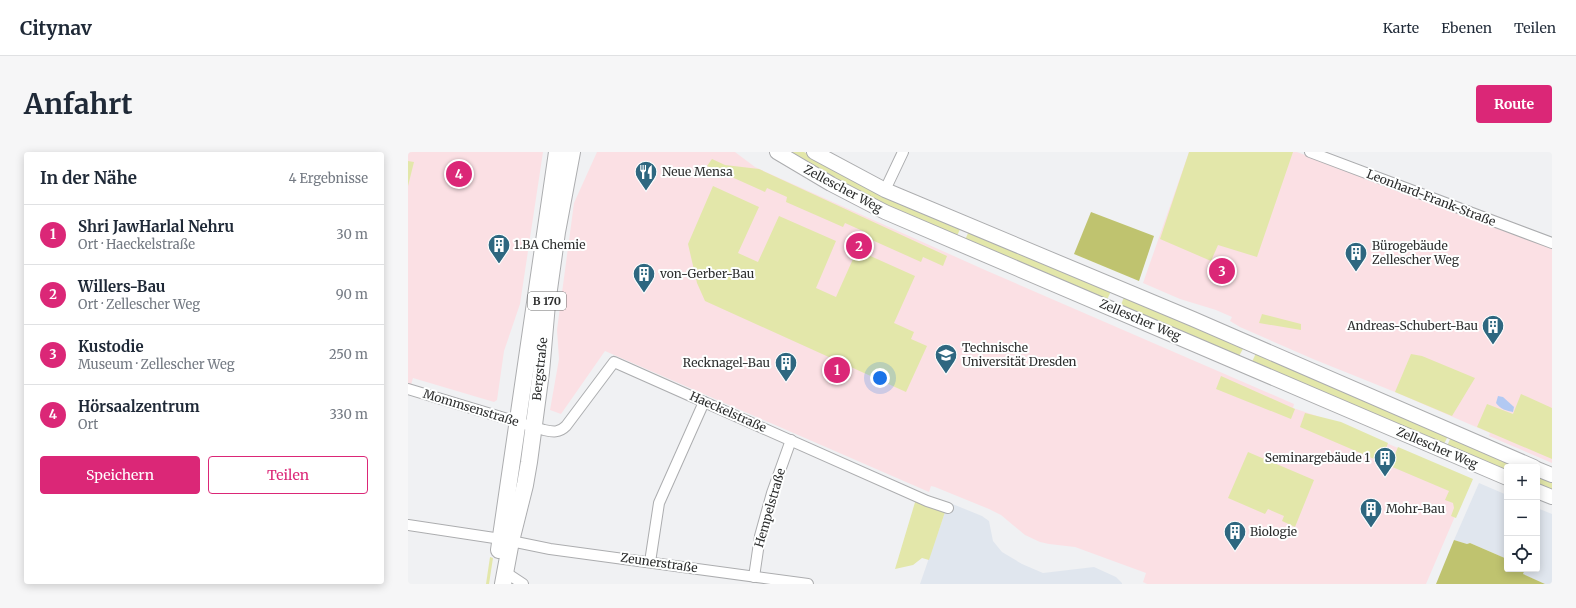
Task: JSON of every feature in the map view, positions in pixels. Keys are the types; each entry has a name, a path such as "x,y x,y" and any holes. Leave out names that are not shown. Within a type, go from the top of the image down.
{"main road":[{"name":"B 170","path":"493,584 506,540 517,422 557,152"},
{"name":"Bergstraße","path":"504,578 506,540 525,485 534,427 546,304 558,224 572,152"},
{"name":"Zellescher Weg","path":"777,152 831,184 886,212 1504,477"},
{"name":"Zellescher Weg","path":"814,152 884,190 1197,321 1527,464"},
{"path":"1540,470 1552,475"},
{"path":"1540,491 1552,497"}],"street":[{"path":"884,190 903,152"},
{"name":"Leonhard-Frank-Straße","path":"1310,152 1552,244"},
{"name":"Haeckelstraße","path":"534,427 557,432 562,430 614,362 926,501 948,508"},
{"name":"Mommsenstraße","path":"408,389 534,427"},
{"path":"650,562 659,503 704,402"},
{"name":"Hempelstraße","path":"754,576 760,536 772,494 791,440"},
{"name":"Zeunerstraße","path":"408,525 506,540 550,549 808,584"},
{"path":"504,578 523,584"}],"shaded area":[{"path":"408,152 543,152 520,304 504,351 497,400 494,402 413,378 408,395"},
{"name":"Technische Universität Dresden","path":"597,152 735,152 755,167 985,270 1294,404 1293,408 1344,425 1471,479 1426,584 1147,584 1143,582 1146,573 1075,547 1040,542 1025,535 1001,515 989,509 935,487 931,486 929,492 605,351 561,414 550,410 559,359 557,330 574,203"},
{"path":"1189,152 1297,152 1552,248 1552,463 1489,436 1490,433 1240,327 1230,321 1232,317 1216,310 1180,299 1143,283"},
{"path":"1479,483 1504,494 1504,558 1470,543 1467,544 1454,540"},
{"path":"950,503 982,516 989,521 993,541 1002,552 1022,564 1043,573 1094,567 1116,577 1122,584 920,584 946,509"},
{"path":"1540,509 1552,514 1552,584 1545,584 1522,574 1523,572 1540,572"}],"green space":[{"path":"788,152 804,152 851,179 961,227 957,236 895,210 862,194"},
{"path":"1189,152 1293,152 1257,257 1218,245 1211,261 1160,239"},
{"path":"712,159 725,165 759,169 947,256 943,266 923,257 921,262 863,236 865,232 845,223 843,227 786,202 787,197 767,188 765,192 707,166"},
{"path":"408,161 414,162 408,186"},
{"path":"713,186 759,207 738,253 758,262 779,216 836,241 816,288 836,297 857,250 915,276 894,323 914,332 911,339 927,346 906,392 705,301 697,283 688,244"},
{"path":"1091,212 1154,236 1139,281 1074,254"},
{"path":"969,231 1111,291 1107,300 965,240"},
{"path":"1124,297 1244,347 1239,356 1121,305"},
{"path":"1262,314 1301,324 1301,330 1259,323"},
{"path":"1256,353 1448,436 1444,444 1252,362"},
{"path":"1411,354 1422,356 1475,378 1452,416 1395,392"},
{"path":"1221,376 1295,409 1291,419 1216,389"},
{"path":"1521,394 1552,408 1552,459 1477,427 1487,404 1513,414"},
{"path":"1305,413 1341,422 1388,443 1382,459 1379,461 1300,427"},
{"path":"1451,437 1512,464 1504,464 1504,471 1447,446"},
{"path":"1398,447 1473,479 1456,518 1451,516 1454,508 1453,503 1445,500 1449,491 1390,466"},
{"path":"1248,452 1314,480 1295,527 1282,521 1284,516 1268,509 1265,514 1228,498"},
{"path":"1540,476 1552,482 1552,491 1540,485"},
{"path":"916,499 946,509 929,560 922,558 913,565 895,569"},
{"path":"1454,540 1467,544 1470,543 1504,558 1504,572 1524,572 1523,574 1545,584 1436,584"},
{"path":"490,557 493,558 489,584 486,584"}],"water":[{"path":"1498,396 1503,397 1514,407 1513,412 1500,407 1496,403"}],"place":[{"name":"Hörsaalzentrum","path":"459,174"},
{"name":"Neue Mensa","path":"646,192"},
{"name":"Willers-Bau","path":"859,246"},
{"name":"1.BA Chemie","path":"499,264"},
{"name":"Kustodie","path":"1222,271"},
{"name":"Bürogebäude Zellescher Weg","path":"1356,272"},
{"name":"von-Gerber-Bau","path":"644,294"},
{"name":"Andreas-Schubert-Bau","path":"1493,346"},
{"name":"Shri JawHarlal Nehru","path":"837,370"},
{"name":"Technische Universität Dresden","path":"946,374"},
{"name":"Recknagel-Bau","path":"786,382"},
{"name":"Seminargebäude 1","path":"1385,478"},
{"name":"Mohr-Bau","path":"1371,528"},
{"name":"Biologie","path":"1235,552"}]}
